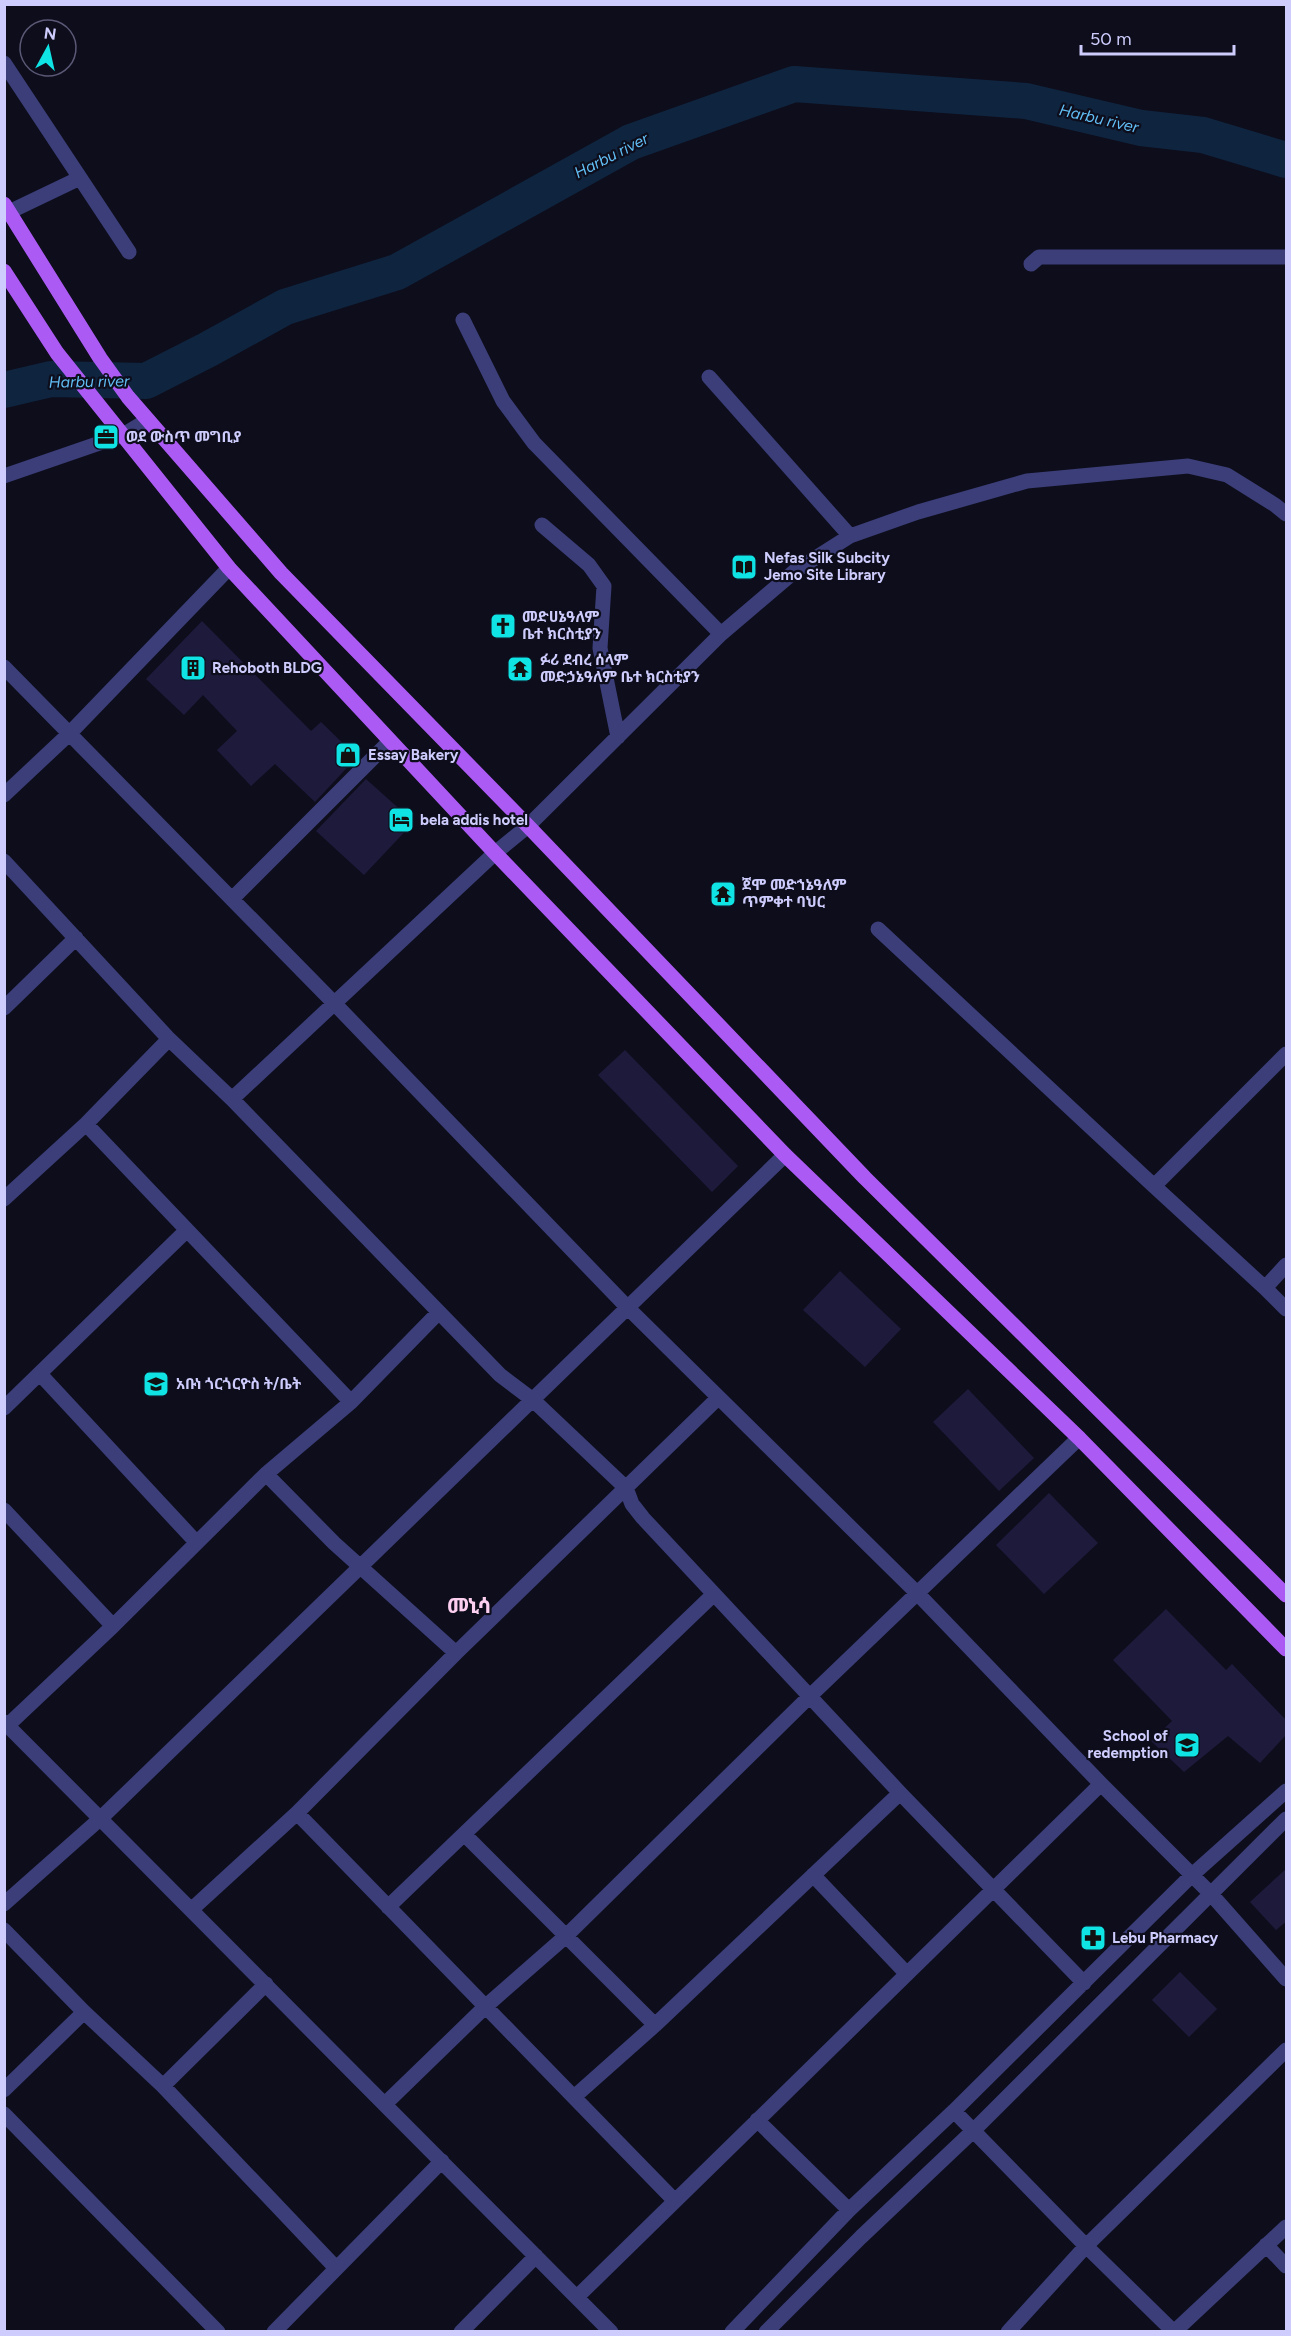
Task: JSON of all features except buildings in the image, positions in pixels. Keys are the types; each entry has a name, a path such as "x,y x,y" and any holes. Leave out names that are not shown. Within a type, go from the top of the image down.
{"main road":[{"path":"7,208 100,358 128,397 281,573 528,826 865,1178 1287,1595"},
{"path":"4,271 57,354 229,568 495,854 785,1155 1079,1438 1287,1649"}],"street":[{"path":"4,63 129,252"},
{"path":"7,208 80,178"},
{"path":"1031,264 1039,257 1287,257"},
{"path":"463,320 503,401 534,443 721,634"},
{"path":"709,377 850,536"},
{"path":"4,476 123,435 148,420"},
{"path":"232,1099 528,826 721,634 795,571 850,536 918,512 1027,481 1188,466 1227,475 1287,514"},
{"path":"542,525 590,565 604,586 600,648 618,737"},
{"path":"4,795 69,734 229,568"},
{"path":"4,667 334,1003 628,1308 917,1593 1101,1784 1211,1894 1287,1979"},
{"path":"231,899 390,741"},
{"path":"4,861 169,1039 232,1099 500,1374 533,1400 626,1488 632,1504 714,1594 900,1793 1084,1983"},
{"path":"878,929 1287,1310"},
{"path":"4,1008 76,938"},
{"path":"5,1197 86,1124 169,1039"},
{"path":"1154,1186 1174,1163 1287,1054"},
{"path":"86,1124 351,1402"},
{"path":"4,1904 101,1818 785,1155"},
{"path":"4,1408 186,1231"},
{"path":"1265,1288 1287,1265"},
{"path":"439,1312 351,1402 266,1474 113,1626 6,1723 611,2331"},
{"path":"40,1374 196,1542"},
{"path":"191,1910 297,1813 456,1653 718,1398"},
{"path":"385,2104 485,2007 566,1936 810,1696 1079,1438"},
{"path":"266,1474 360,1566 456,1653"},
{"path":"4,1510 113,1626"},
{"path":"388,1907 714,1594"},
{"path":"577,2297 1101,1784"},
{"path":"732,2331 849,2210 954,2111 1192,1875 1287,1791"},
{"path":"574,2097 655,2025 900,1793"},
{"path":"297,1813 674,2200"},
{"path":"766,2331 861,2236 973,2131 1287,1819"},
{"path":"464,1834 655,2025"},
{"path":"813,1875 906,1974"},
{"path":"4,1930 84,2012 163,2086 336,2268"},
{"path":"163,2086 266,1984"},
{"path":"4,2090 84,2012"},
{"path":"1008,2331 1086,2246 1287,2050"},
{"path":"954,2111 1086,2246 1174,2331 1287,2227"},
{"path":"4,2114 218,2331"},
{"path":"757,2120 849,2210"},
{"path":"274,2331 442,2161"},
{"path":"1266,2245 1287,2266"},
{"path":"460,2331 536,2256"}],"waterway":[{"name":"Harbu river","path":"4,390 51,379 146,381 285,307 397,272 631,142 794,84 1026,101 1141,128 1203,135 1286,160"}],"place":[{"name":"ወደ ውስጥ መግቢያ","path":"106,437"},
{"name":"Nefas Silk Subcity Jemo Site Library","path":"744,567"},
{"name":"መድሀኔዓለም ቤተ ክርስቲያን","path":"503,626"},
{"name":"Rehoboth BLDG","path":"193,668"},
{"name":"ፉሪ ደብረ ሰላም መድኃኔዓለም ቤተ ክርስቲያን","path":"520,669"},
{"name":"Essay Bakery","path":"348,755"},
{"name":"bela addis hotel","path":"401,820"},
{"name":"ጀሞ መድኀኔዓለም ጥምቀተ ባህር","path":"723,894"},
{"name":"አቡነ ጎርጎርዮስ ት/ቤት","path":"156,1384"},
{"name":"School of redemption","path":"1187,1745"},
{"name":"Lebu Pharmacy","path":"1093,1938"}],"district":[{"name":"መኒሳ","path":"469,1606"}]}
